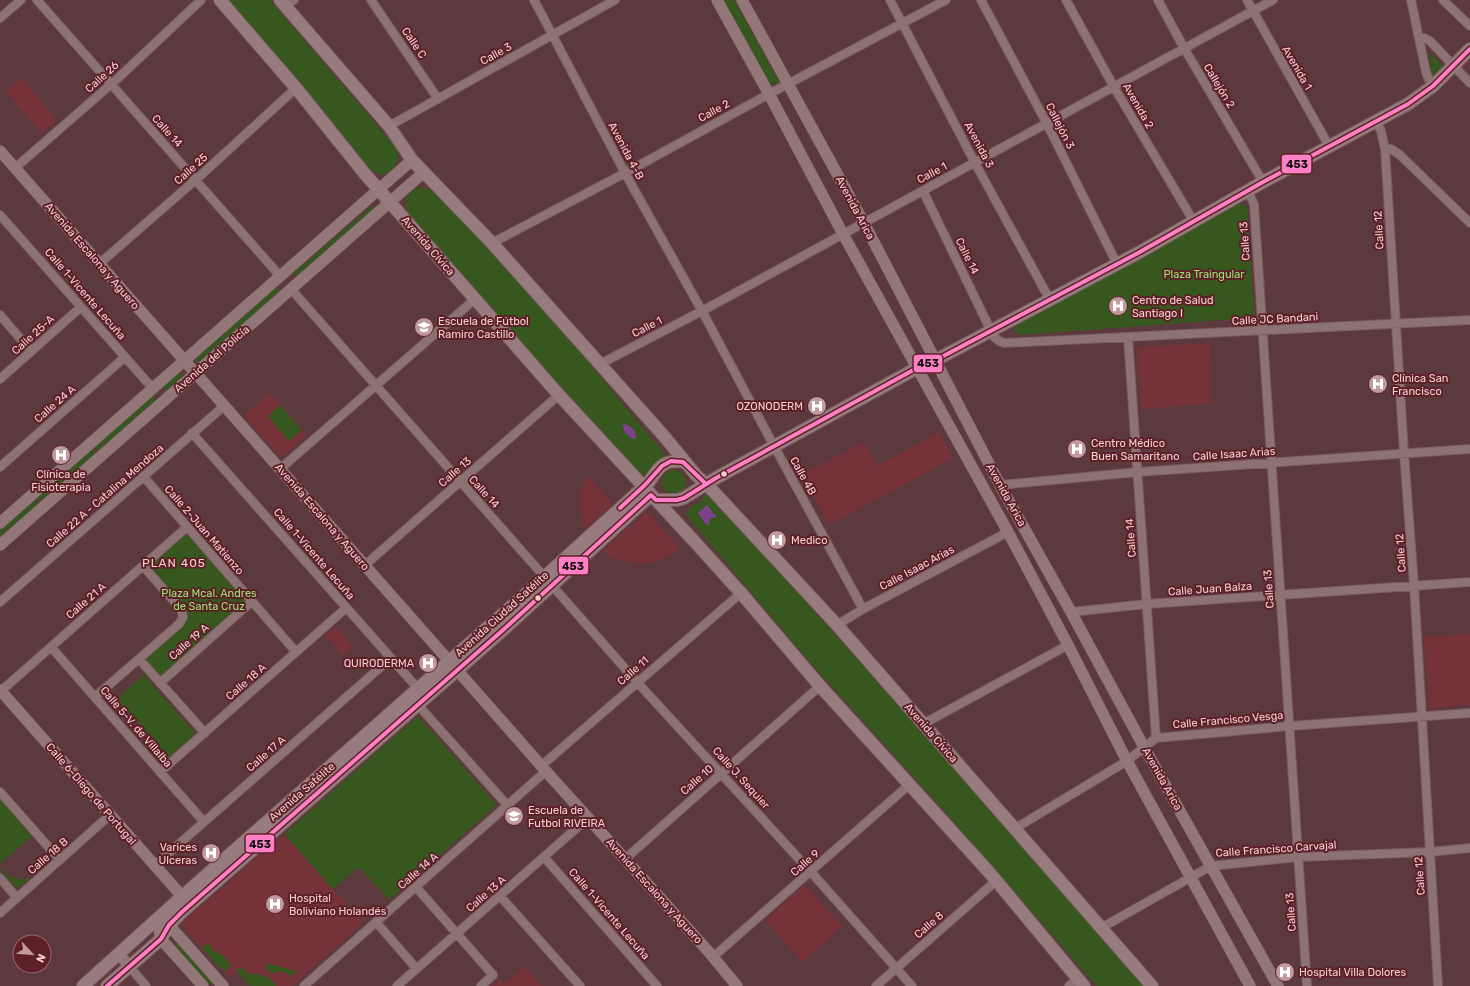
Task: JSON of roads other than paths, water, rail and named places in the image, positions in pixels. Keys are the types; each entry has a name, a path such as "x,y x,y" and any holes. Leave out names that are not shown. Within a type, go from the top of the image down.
{"main road":[{"name":"Avenida Cívica","path":"220,0 296,88 379,190 559,395 741,593 820,686 996,881 1077,983"},
{"path":"286,2 389,126 412,160 492,243 663,435 684,462"},
{"path":"650,494 677,500 684,498 774,446 917,368 934,361 1117,264 1263,182 1408,104 1433,86 1470,49"},
{"name":"Avenida Ciudad Satélite","path":"454,666 549,581 650,494 649,482 661,466 667,462 684,462"},
{"name":"Avenida Cívica","path":"684,462 837,625 1152,986"},
{"name":"Avenida Satélite","path":"83,986 157,921 186,901 421,698 454,666"},
{"name":"Avenida Satélite","path":"107,986 161,939 186,901"}],"street":[{"path":"0,18 21,0"},
{"name":"Calle 14","path":"37,0 280,276"},
{"name":"Calle 26","path":"15,168 110,84 201,0"},
{"name":"Calle C","path":"372,0 438,99"},
{"name":"Avenida 4-B","path":"534,0 625,173 702,311"},
{"name":"Calle 3","path":"389,126 615,0"},
{"name":"Avenida Arica","path":"716,0 769,94 843,234 1008,532 1127,761 1250,986"},
{"name":"Avenida Arica","path":"742,0 864,223 934,361 1000,485 1072,612 1144,747 1278,986"},
{"name":"Avenida 3","path":"890,0 975,163 1050,300"},
{"name":"Calle 2","path":"492,243 946,0"},
{"name":"Callejón 3","path":"981,0 1047,124 1117,264"},
{"name":"Avenida 2","path":"1066,0 1114,87 1194,222"},
{"name":"Callejón 2","path":"1158,0 1184,48 1263,182"},
{"name":"Avenida 1","path":"1247,0 1329,146"},
{"name":"Calle 1","path":"600,364 702,311 1273,0"},
{"path":"1411,0 1429,80 1433,86"},
{"path":"1443,0 1470,26"},
{"path":"1420,38 1430,41 1470,83"},
{"name":"Calle 25","path":"99,264 195,180 296,88"},
{"name":"Calle 12","path":"1376,120 1381,131 1385,149 1404,453 1414,585 1438,986"},
{"path":"1385,149 1391,149 1400,155 1470,224"},
{"name":"Avenida Escalona y Aguero","path":"0,151 737,986"},
{"name":"Avenida del Policía","path":"0,523 412,160"},
{"name":"Avenida del Policía","path":"0,545 424,172"},
{"name":"Calle 14","path":"923,191 991,330"},
{"name":"Calle 13","path":"1248,191 1254,204 1307,986"},
{"name":"Calle 1-Vicente Lecuña","path":"0,215 147,382 154,387"},
{"path":"280,276 291,289"},
{"name":"Calle 14","path":"291,289 549,581"},
{"path":"280,469 475,299"},
{"name":"Calle 25-A","path":"0,379 81,307"},
{"name":"Calle 4B","path":"702,311 864,610"},
{"path":"0,315 32,351"},
{"name":"Calle JC Bandani","path":"991,330 994,337 999,341 1004,342 1128,338 1470,320"},
{"name":"Calle 14","path":"1128,338 1156,738"},
{"name":"Calle 24 A","path":"0,468 125,357"},
{"path":"154,387 165,400"},
{"name":"Calle 13","path":"364,565 559,395"},
{"name":"Calle 22 A - Catalina Mendoza","path":"0,602 224,406"},
{"name":"Calle 1-Vicente Lecuña","path":"192,433 391,658 421,698 508,806"},
{"name":"Calle Isaac Arias","path":"1000,485 1138,472 1470,449"},
{"name":"Calle 2-Juan Matienzo","path":"143,476 296,652"},
{"name":"Calle 21 A","path":"0,691 187,527"},
{"name":"Calle Isaac Arias","path":"837,625 1008,532"},
{"path":"95,697 179,624 183,617 180,609 142,566"},
{"name":"Calle J. Sequier","path":"549,581 637,682 811,872 912,986"},
{"name":"Calle Juan Balza","path":"1072,612 1147,604 1470,582"},
{"name":"Calle 11","path":"544,769 637,682 741,593"},
{"name":"Calle 19 A","path":"160,682 252,602"},
{"name":"Calle 18 A","path":"160,772 346,608"},
{"path":"923,724 1068,645"},
{"name":"Calle 5-V. de Villalba","path":"51,647 204,822"},
{"name":"Calle 17 A","path":"155,865 391,658"},
{"path":"139,659 204,733"},
{"name":"Calle 10","path":"625,858 820,686"},
{"name":"Calle 6-Diego de Portugal","path":"0,691 186,901"},
{"name":"Calle Francisco Vesga","path":"1156,738 1290,726 1470,713"},
{"path":"1014,829 1127,761 1156,738"},
{"name":"Calle 14 A","path":"304,986 508,806 544,769"},
{"name":"Calle 9","path":"713,957 910,784"},
{"path":"0,792 60,860"},
{"name":"Calle 18 B","path":"0,913 110,815"},
{"name":"Calle 13 A","path":"397,986 588,818"},
{"name":"Calle Francisco Carvajal","path":"1101,928 1210,866 1298,857 1430,852 1470,848"},
{"name":"Calle 1-Vicente Lecuña","path":"544,857 657,986"},
{"path":"0,878 17,898"},
{"name":"Calle 8","path":"876,986 996,881"},
{"path":"416,887 493,976 481,986"},
{"path":"500,896 580,986"},
{"path":"157,921 169,925 223,986"},
{"path":"157,921 161,939 203,986"},
{"path":"376,922 416,968"},
{"path":"119,954 146,986"}],"place":[{"name":"Centro de Salud Santiago I","path":"1118,306"},
{"name":"Escuela de Fútbol Ramiro Castillo","path":"424,327"},
{"name":"Clínica San Francisco","path":"1378,384"},
{"name":"OZONODERM","path":"817,406"},
{"name":"Centro Médico Buen Samaritano","path":"1077,449"},
{"name":"Clínica de Fisioterapia","path":"61,455"},
{"name":"Medico","path":"777,540"},
{"name":"QUIRODERMA","path":"428,663"},
{"name":"Escuela de Futbol RIVEIRA","path":"514,816"},
{"name":"Varices Ulceras","path":"211,853"},
{"name":"Hospital Boliviano Holandés","path":"275,904"},
{"name":"Hospital Villa Dolores","path":"1285,972"}],"district":[{"name":"PLAN 405","path":"174,563"}],"park label":[{"name":"Plaza Traingular","path":"1204,274"},
{"name":"Plaza Mcal. Andres de Santa Cruz","path":"209,599"}]}
